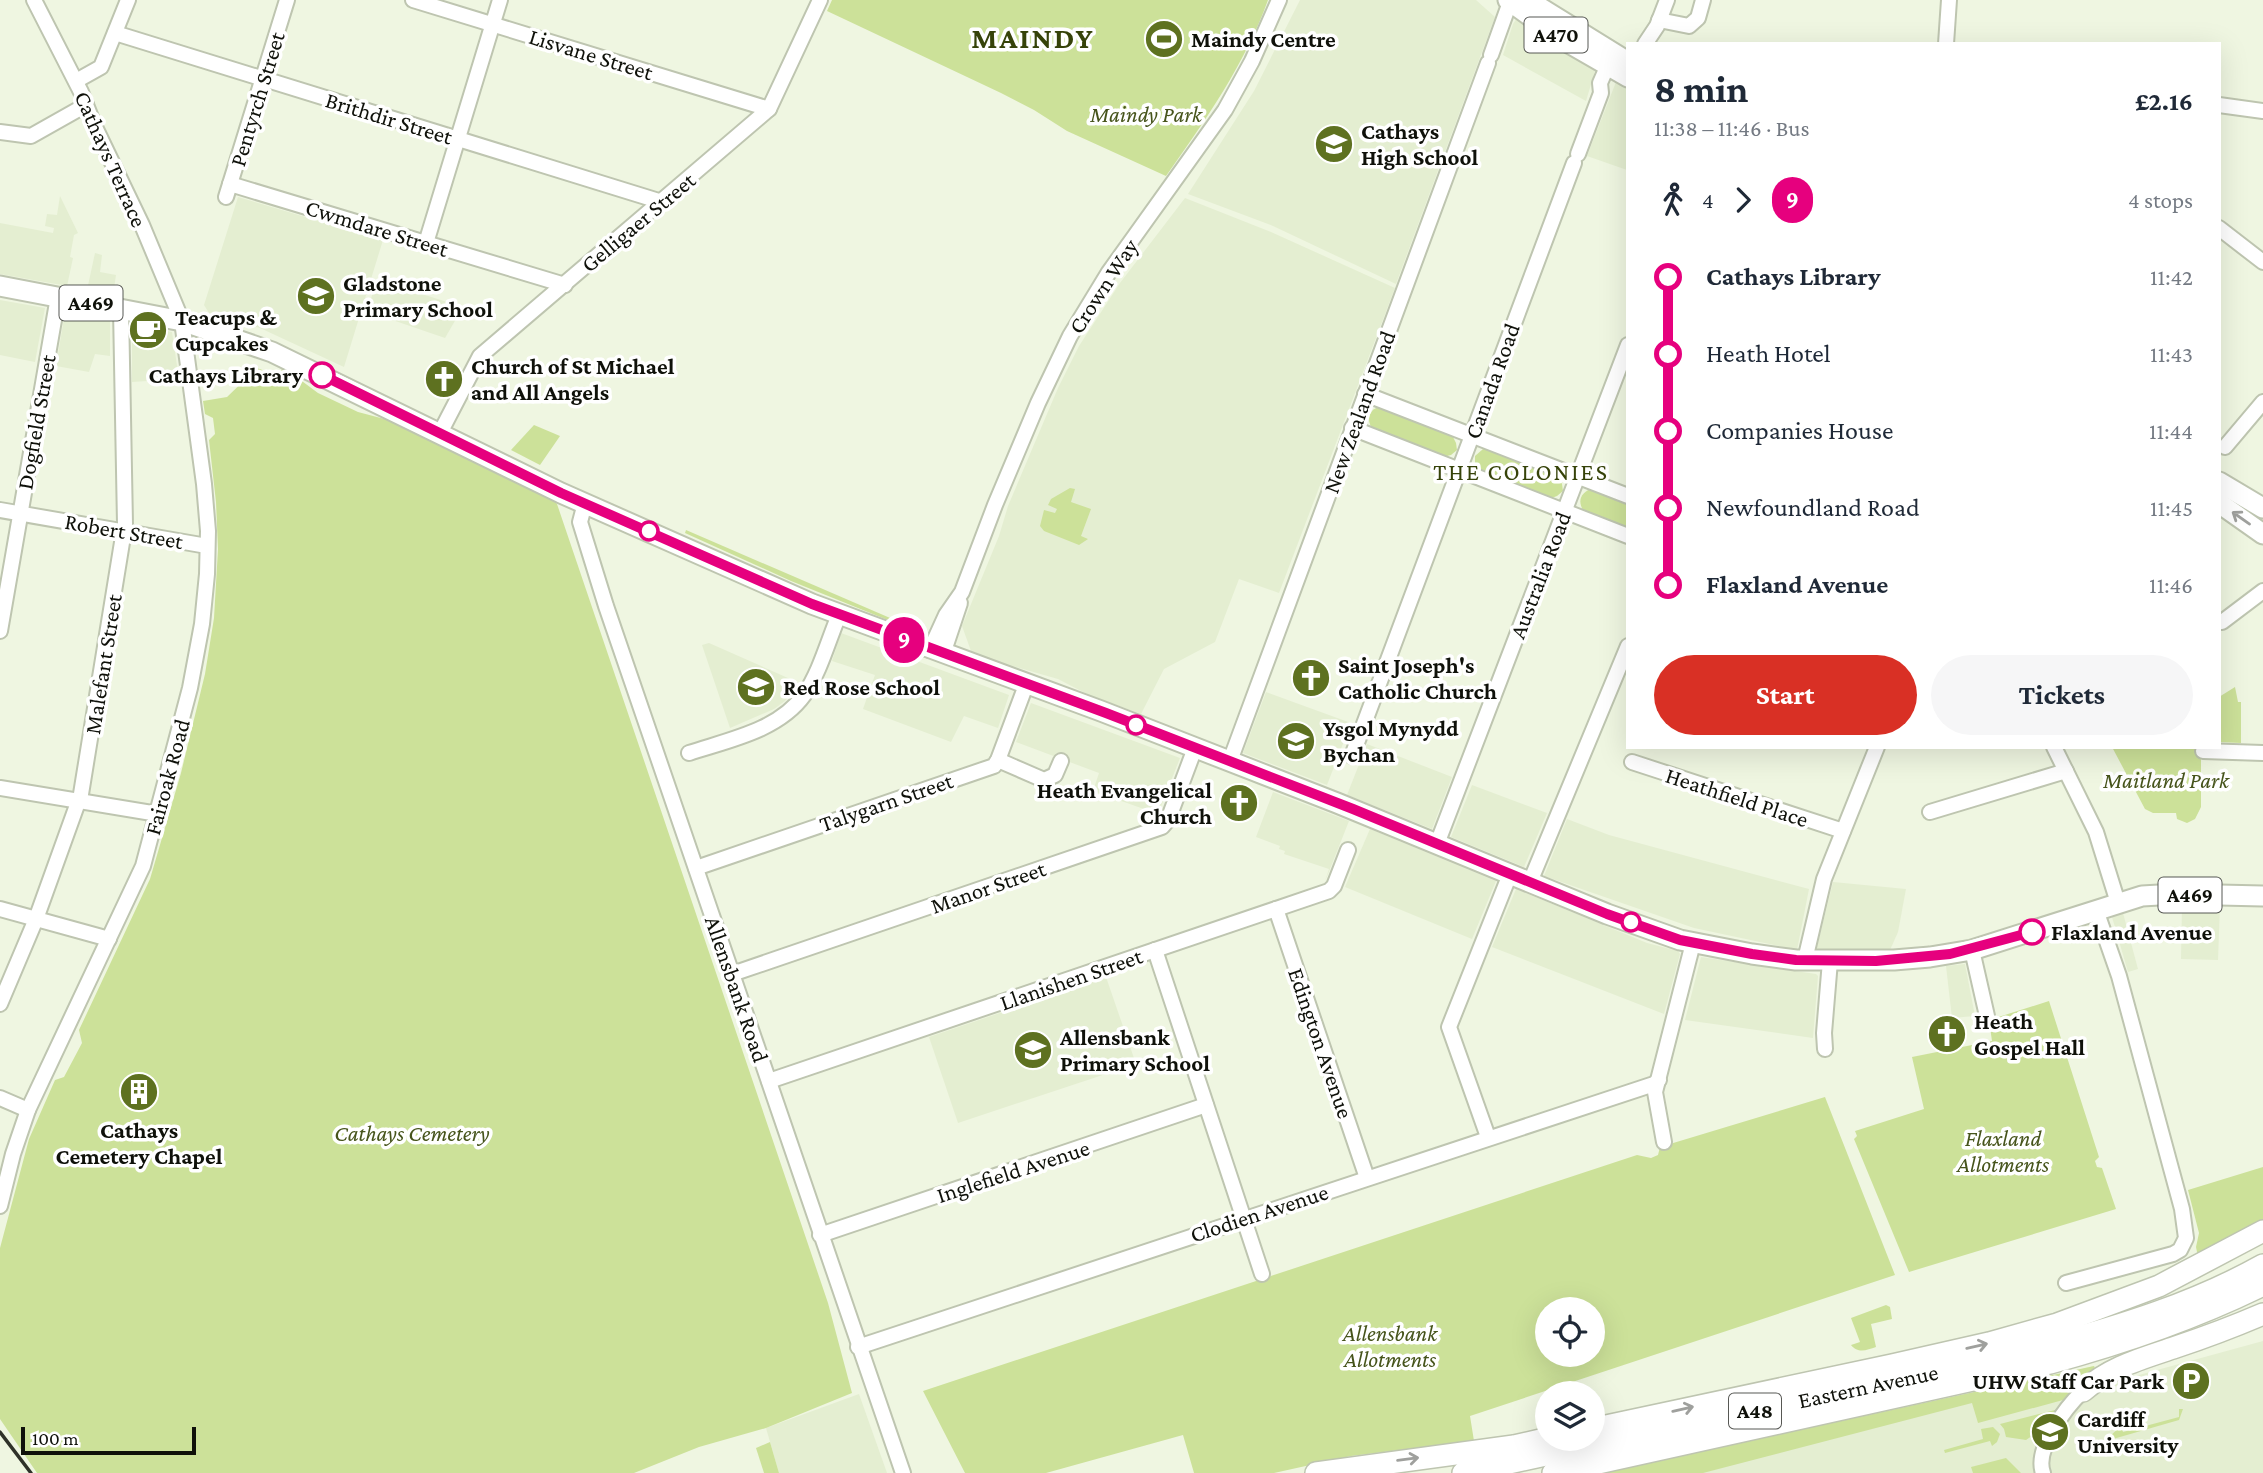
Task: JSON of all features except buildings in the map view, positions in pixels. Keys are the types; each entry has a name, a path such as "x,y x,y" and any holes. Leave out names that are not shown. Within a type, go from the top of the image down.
{"highway":[{"path":"1605,1426 1892,1365 2057,1324 2160,1286 2263,1231"},
{"path":"2048,1355 2191,1288 2263,1246"},
{"name":"Eastern Avenue","path":"1553,1473 2048,1355 2104,1330 2175,1306 2263,1265"},
{"name":"Eastern Avenue","path":"1463,1473 2048,1355 2102,1349 2177,1324 2263,1285"},
{"path":"2048,1355 2181,1336 2263,1300"},
{"path":"2083,1391 2099,1377 2116,1368 2212,1335 2263,1314"},
{"path":"1316,1473 1535,1441"}],"main road":[{"name":"A470","path":"1515,1 1562,39 1607,67 1626,72"},
{"name":"A470","path":"1515,1 1626,71"},
{"name":"A469","path":"0,286 182,321 272,352 585,503 839,615 1230,761 1645,928 1693,943 1805,960 1894,960 1972,950 2118,903 2156,895 2263,896"},
{"path":"2221,483 2263,508"},
{"path":"2221,504 2263,534"}],"street":[{"name":"Cathays Terrace","path":"34,0 76,81 142,225 182,321"},
{"path":"76,81 101,66 128,0"},
{"name":"Pentyrch Street","path":"228,191 287,0"},
{"name":"Lisvane Street","path":"413,0 769,109"},
{"path":"426,243 500,0"},
{"name":"Gelligaer Street","path":"440,433 480,356 769,109 820,0"},
{"name":"Crown Way","path":"937,652 946,614 962,592 1038,403 1070,336 1108,272 1183,172 1225,110 1252,61 1279,0"},
{"path":"1646,42 1658,23 1667,0"},
{"path":"1658,23 1689,26 1698,18 1703,0"},
{"path":"1946,42 1949,0"},
{"name":"New Zealand Road","path":"1230,761 1414,256 1489,59 1515,1"},
{"path":"1657,42 1658,23"},
{"name":"Brithdir Street","path":"115,33 662,201"},
{"name":"Canada Road","path":"1352,756 1601,93 1600,83 1607,67"},
{"path":"0,132 31,136 86,105"},
{"path":"2221,105 2263,111"},
{"name":"Cwmdare Street","path":"228,191 426,243 565,285"},
{"path":"2221,230 2263,262"},
{"name":"Dogfield Street","path":"0,631 58,297"},
{"name":"Malefant Street","path":"0,1004 36,919 79,801 124,531 121,309"},
{"name":"Fairoak Road","path":"0,1206 27,1110 143,866 178,741 199,643 208,546 204,484 182,321"},
{"name":"Australia Road","path":"1437,844 1626,350"},
{"path":"1365,394 1626,495"},
{"path":"2225,447 2263,402"},
{"path":"1352,428 1626,535"},
{"name":"Allensbank Road","path":"585,503 580,522 903,1473"},
{"name":"Robert Street","path":"0,510 208,546"},
{"path":"2222,623 2263,591"},
{"path":"689,753 762,728 792,708 810,684 839,615"},
{"path":"1530,882 1624,664"},
{"path":"1026,685 998,760 1044,780 1055,775 1061,761"},
{"name":"Manor Street","path":"732,974 1162,827 1168,820 1195,748"},
{"path":"1805,960 1824,879 1876,749"},
{"path":"2055,749 2096,832 2118,903"},
{"path":"2203,751 2263,753"},
{"name":"Talygarn Street","path":"696,869 994,766 998,760"},
{"name":"Heathfield Place","path":"1632,762 1843,831"},
{"path":"1930,812 2066,771"},
{"path":"0,788 158,814"},
{"name":"Llanishen Street","path":"769,1081 1332,889 1348,850"},
{"path":"1488,1137 1450,1023 1510,874"},
{"path":"0,909 109,939"},
{"name":"Edington Avenue","path":"1276,909 1367,1178"},
{"path":"2066,1283 2105,1265 2174,1254 2184,1244 2186,1231 2177,1188 2119,976 2096,910"},
{"path":"1664,1142 1656,1092 1693,943"},
{"path":"1154,950 1262,1274"},
{"path":"1972,950 1987,1016"},
{"path":"1825,1049 1830,961"},
{"name":"Clodien Avenue","path":"858,1347 1654,1084 1659,1080"},
{"path":"0,1098 27,1110"},
{"name":"Inglefield Avenue","path":"820,1235 1206,1105"},
{"path":"2043,1473 2041,1462 2044,1451 2066,1410 2083,1391"}],"shaded area":[{"name":"Cathays High School","path":"1300,0 1476,0 1495,17 1396,284 1273,226 1188,194 1254,91"},
{"path":"1517,18 1595,71 1586,101 1503,55"},
{"path":"1616,82 1626,88 1626,170 1587,156"},
{"path":"60,196 78,233 74,235 70,257 73,258 67,286 0,274 0,223 53,233 54,228 45,226 47,214 57,215"},
{"name":"Gladstone Primary School","path":"238,197 383,240 344,367 260,328 209,313 204,305"},
{"path":"1185,198 1271,232 1395,288 1279,593 1239,579 1215,642 1164,669 1141,714 1089,695 1058,679 971,651 962,626 999,536 1008,506 1058,388 1079,346 1120,283"},
{"path":"95,253 102,255 100,272 116,275 113,295 87,290"},
{"path":"377,280 460,306 453,314 456,319 445,338 372,313 368,308"},
{"path":"0,300 45,308 35,362 0,355"},
{"path":"65,312 110,321 110,356 95,354 89,372 56,366"},
{"path":"132,325 172,332 179,379 132,382"},
{"path":"841,633 1009,695 998,728 964,716 951,742 863,709 875,675 832,661"},
{"name":"Red Rose School","path":"709,643 799,683 785,701 774,709 730,728 702,645"},
{"name":"Ysgol Mynydd Bychan","path":"1266,692 1351,723 1327,785 1243,753"},
{"path":"1031,703 1180,758 1158,814 1093,791 1099,773 1016,742"},
{"path":"1367,744 1452,777 1432,829 1347,795"},
{"path":"1472,785 1547,813 1524,867 1451,837"},
{"path":"1273,792 1349,821 1325,881 1329,869 1284,854 1285,851 1279,849 1280,846 1256,837"},
{"path":"1567,819 1609,835 1809,889 1797,950 1694,928 1544,876"},
{"path":"1370,829 1496,881 1472,939 1345,887"},
{"path":"1833,882 1906,889 1898,932 1890,950 1816,951"},
{"path":"1516,889 1647,943 1678,951 1680,954 1664,1014 1492,947"},
{"path":"2182,905 2220,906 2218,960 2181,959"},
{"path":"2123,913 2138,969 2128,972 2112,917"},
{"path":"1701,957 1816,974 1813,1038 1685,1020"},
{"path":"1965,964 1975,1016 1952,1018 1946,966"},
{"name":"Allensbank Primary School","path":"1106,977 1136,1064 958,1123 929,1037"},
{"name":"Cardiff University","path":"2263,1341 2263,1473 1671,1473 2094,1366 2098,1368 2106,1391 2117,1381"},
{"path":"859,1394 887,1473 779,1473 766,1428"}],"green space":[{"name":"Maindy Park","path":"832,0 1268,0 1236,69 1166,176 1067,131 1001,93 827,11"},
{"name":"Cathays Cemetery","path":"283,367 318,393 358,412 392,421 554,500 557,504 828,1303 852,1393 766,1428 699,1447 634,1473 37,1473 0,1419 0,1248 29,1139 55,1080 64,1077 82,1043 79,1030 150,879 181,773 205,674 214,618 218,549 209,440 215,434 213,418 205,414 203,401 227,397 257,368 278,376"},
{"path":"1382,406 1451,433 1457,450 1443,457 1373,430 1369,422 1370,415 1374,409"},
{"path":"534,425 560,436 540,465 511,450"},
{"path":"1488,448 1557,475 1563,491 1549,499 1479,472 1475,466 1475,456"},
{"path":"1070,488 1075,489 1071,502 1091,509 1081,536 1088,539 1079,545 1044,531 1040,526 1044,510 1055,513 1057,509 1048,505 1051,499"},
{"path":"1594,488 1626,499 1626,531 1584,512 1581,497"},
{"path":"686,530 911,627 910,629 791,581 685,533"},
{"name":"Maitland Park","path":"2235,687 2238,702 2241,702 2241,743 2221,742 2221,696"},
{"name":"Maitland Park","path":"2113,749 2201,749 2201,807 2195,819 2187,823 2177,819 2176,813 2153,813 2145,809"},
{"name":"Flaxland Allotments","path":"2049,1001 2099,1157 2095,1161 2097,1167 2102,1168 2116,1209 1909,1272 1854,1139 1857,1136 1855,1131 1924,1109 1912,1057 1992,1041 1989,1020"},
{"name":"Allensbank Allotments","path":"1825,1097 1895,1275 1575,1381 1535,1381 1535,1394 1470,1416 1474,1441 1351,1456 1274,1473 1194,1473 1183,1435 1046,1473 965,1473 923,1391 1637,1155 1651,1158 1658,1155 1660,1147"},
{"path":"2263,1167 2263,1222 2198,1257 2196,1247 2199,1233 2188,1190"},
{"path":"1886,1305 1890,1307 1892,1319 1871,1324 1876,1347 1863,1350 1854,1348 1851,1345 1860,1342 1851,1318"},
{"path":"2094,1366 2096,1374 2063,1400 1978,1423 1972,1403 1703,1473 1601,1473"},
{"path":"2059,1409 2046,1426 2026,1440 2006,1437 2000,1424"},
{"path":"2179,1409 2183,1409 2179,1420 2113,1439 2109,1437 2121,1426 2123,1432 2179,1417"},
{"path":"1993,1427 2000,1434 1992,1446 1990,1441 1945,1453 1944,1450 1983,1439 1981,1429"},
{"path":"770,1442 779,1473 764,1473 756,1448"},
{"path":"2006,1458 2021,1473 1973,1473 1971,1467"}],"railway":[{"path":"0,1432 31,1473"}],"bus line":[{"name":"9","path":"322,375 561,493 812,604 1106,713 1353,809 1607,914 1680,940 1796,960 1850,962 1950,954 2032,932"}],"place":[{"name":"Maindy Centre","path":"1164,39"},
{"name":"Cathays High School","path":"1334,144"},
{"name":"Gladstone Primary School","path":"316,296"},
{"name":"Teacups & Cupcakes","path":"148,330"},
{"name":"Cathays Library","path":"322,375"},
{"name":"Church of St Michael and All Angels","path":"444,379"},
{"name":"Saint Joseph's Catholic Church","path":"1311,678"},
{"name":"Red Rose School","path":"756,687"},
{"name":"Ysgol Mynydd Bychan","path":"1296,741"},
{"name":"Heath Evangelical Church","path":"1239,803"},
{"name":"Flaxland Avenue","path":"2032,932"},
{"name":"Heath Gospel Hall","path":"1947,1034"},
{"name":"Allensbank Primary School","path":"1033,1050"},
{"name":"Cathays Cemetery Chapel","path":"139,1092"},
{"name":"UHW Staff Car Park","path":"2191,1381"},
{"name":"Cardiff University","path":"2050,1432"}],"district":[{"name":"MAINDY","path":"1033,37"},
{"name":"THE COLONIES","path":"1521,471"}]}
